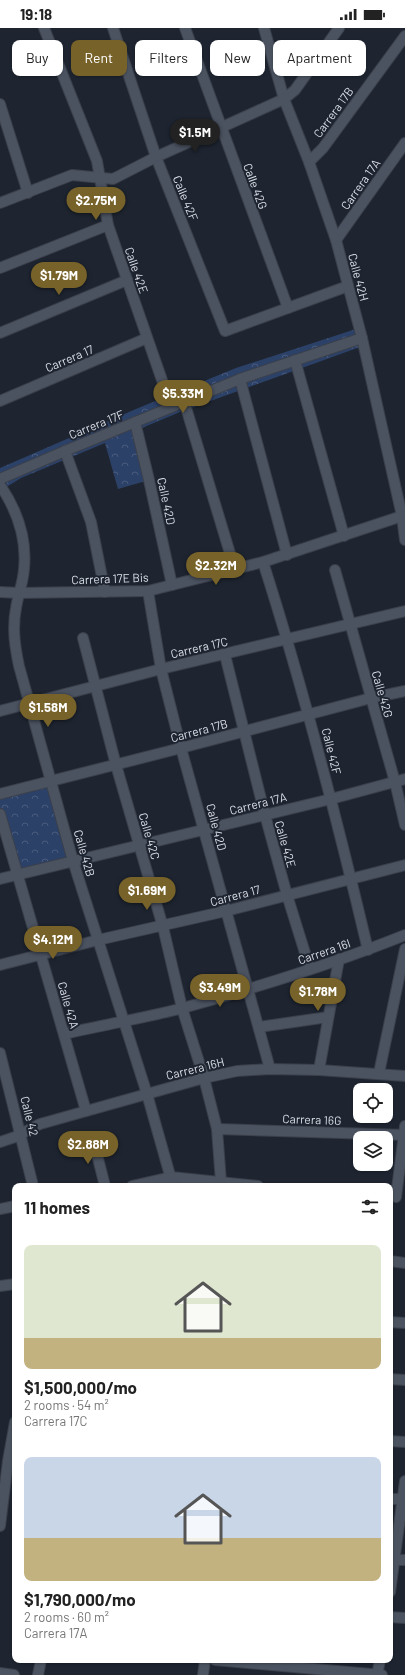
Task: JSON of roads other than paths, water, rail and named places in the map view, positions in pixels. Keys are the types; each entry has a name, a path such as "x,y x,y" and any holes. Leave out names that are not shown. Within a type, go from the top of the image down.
{"street":[{"path":"39,28 44,28"},
{"name":"Calle 42E","path":"44,28 97,161 108,226 171,406"},
{"name":"Calle 42F","path":"113,28 156,157 225,331 288,308"},
{"name":"Calle 42G","path":"185,28 288,308"},
{"name":"Calle 42H","path":"264,28 284,99 309,162 336,240 362,338 402,516 405,540"},
{"path":"0,203 72,175 113,179 156,157 221,129 284,99 295,90 339,28"},
{"name":"Carrera 17B","path":"309,162 323,148 405,36"},
{"path":"0,104 28,193"},
{"name":"Carrera 17A","path":"336,240 405,143"},
{"path":"0,268 108,226"},
{"path":"0,333 127,280"},
{"path":"288,308 348,286"},
{"name":"Carrera 17","path":"0,401 147,338"},
{"name":"Carrera 17F","path":"0,479 171,406 240,379 362,338"},
{"path":"295,360 344,536"},
{"path":"240,379 287,555"},
{"path":"184,401 235,570"},
{"name":"Calle 42D","path":"135,422 172,585"},
{"path":"65,451 91,522 105,592"},
{"path":"0,485 14,509 22,534 25,553 24,569 19,594"},
{"name":"Carrera 17E Bis","path":"0,592 19,594 148,591 264,562 402,516"},
{"name":"Calle 42F","path":"264,562 309,714 368,950"},
{"name":"Calle 42G","path":"335,570 371,698 400,780 405,825"},
{"name":"Calle 42D","path":"148,591 161,669 181,748 270,1069"},
{"name":"Calle 42B","path":"19,594 16,610 15,645 30,704 73,861 147,1094 172,1182"},
{"name":"Carrera 17C","path":"0,711 161,669 225,655 349,623 405,611"},
{"name":"Calle 42C","path":"82,638 94,687 163,927 182,1008 204,1078 217,1129 221,1182"},
{"name":"Calle 42E","path":"225,655 264,815 310,969"},
{"name":"Carrera 17B","path":"0,794 371,698 405,691"},
{"name":"Carrera 17A","path":"0,879 331,799 400,780"},
{"name":"Calle 42A","path":"0,814 86,1111"},
{"name":"Carrera 17","path":"0,965 98,940 163,927 405,864"},
{"name":"Carrera 16I","path":"64,1034 182,1008 310,969 368,950 405,935"},
{"path":"379,1073 405,948"},
{"path":"319,1070 339,959"},
{"path":"259,1027 328,1017"},
{"name":"Calle 42","path":"0,1053 3,1077 21,1134 32,1183"},
{"name":"Carrera 16H","path":"0,1142 21,1134 40,1124 204,1078 237,1071 270,1069 319,1070 405,1076"},
{"name":"Carrera 16G","path":"217,1129 404,1132"},
{"path":"397,1197 404,1132"},
{"path":"93,1139 104,1183"},
{"path":"162,1183 230,1183"},
{"path":"0,1209 12,1207"},
{"path":"393,1261 405,1263"},
{"path":"0,1286 12,1284"},
{"path":"393,1322 405,1323"},
{"path":"393,1379 405,1380"},
{"path":"0,1526 4,1460 12,1432"},
{"path":"393,1441 405,1442"},
{"path":"393,1578 397,1560 405,1481"},
{"path":"393,1499 404,1499"},
{"path":"393,1617 405,1618"},
{"path":"38,1675 40,1663"},
{"path":"203,1675 205,1663"},
{"path":"247,1663 382,1675"},
{"path":"377,1675 379,1663"},
{"path":"0,1673 14,1675"}]}
